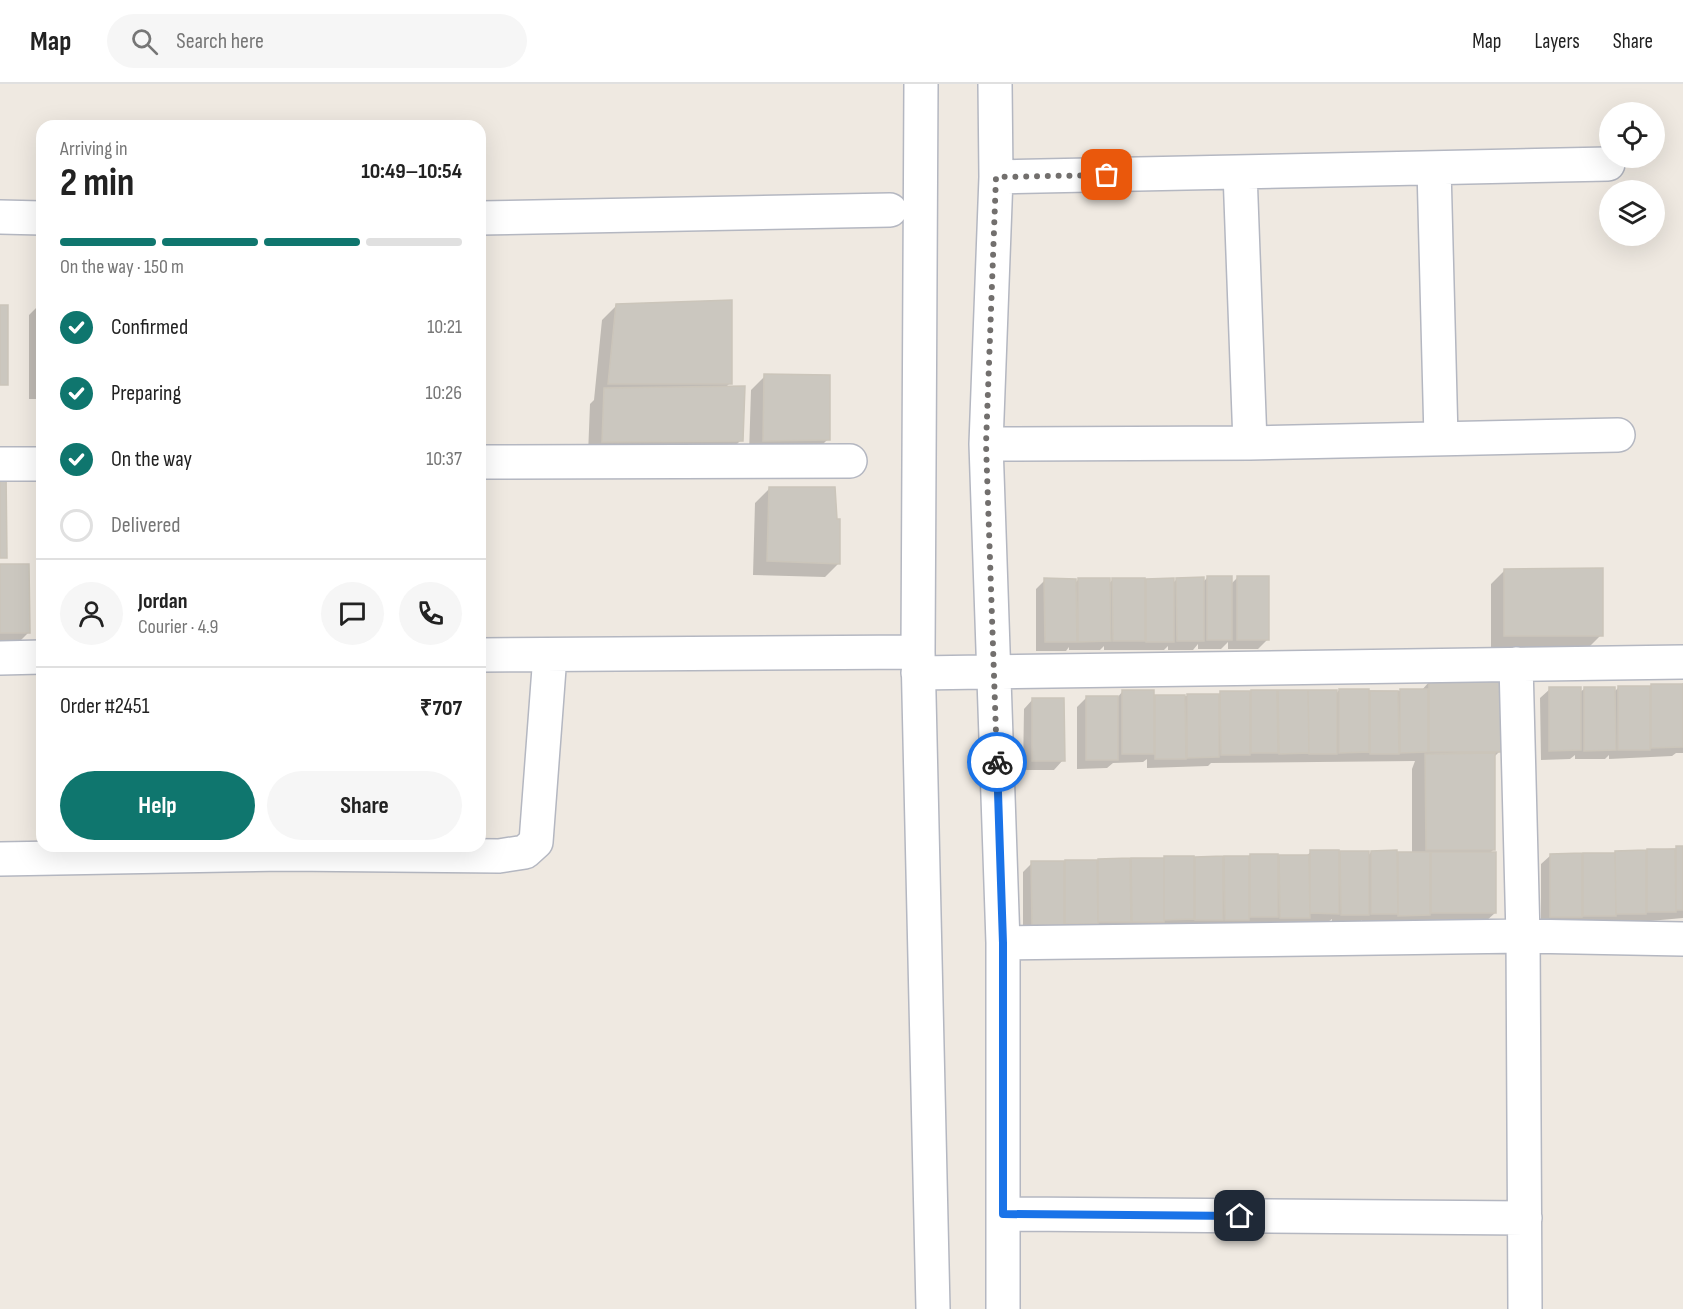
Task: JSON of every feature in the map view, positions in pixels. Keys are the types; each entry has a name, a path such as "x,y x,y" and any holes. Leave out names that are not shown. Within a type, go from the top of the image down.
{"street":[{"path":"921,84 918,663 933,1309"},
{"path":"995,84 996,177 986,444 1003,943 1003,1309"},
{"path":"996,177 1599,164"},
{"path":"1434,168 1441,438"},
{"path":"1240,172 1250,443"},
{"path":"486,218 890,210"},
{"path":"0,218 36,218"},
{"path":"986,444 1250,443 1618,435"},
{"path":"486,462 850,461"},
{"path":"0,464 36,464"},
{"path":"486,655 918,663 994,673 1683,662"},
{"path":"0,859 285,854 499,856 525,852 536,842 550,655"},
{"path":"0,658 36,657"},
{"path":"1516,664 1523,936 1525,1309"},
{"path":"1003,943 1523,936 1683,939"},
{"path":"1003,1214 1525,1218"}],"building":[{"path":"732,300 732,384 608,384 616,304"},
{"path":"0,305 8,305 8,385 0,385"},
{"path":"764,374 830,375 830,440 763,441"},
{"path":"745,386 743,441 602,442 604,388"},
{"path":"6,470 7,558 0,558 0,471"},
{"path":"769,487 835,487 837,519 840,519 840,564 767,561"},
{"path":"0,564 29,564 30,633 0,633"},
{"path":"1603,568 1603,636 1504,636 1504,569"},
{"path":"1207,576 1232,576 1232,640 1207,640"},
{"path":"1237,576 1269,576 1269,640 1237,640"},
{"path":"1204,577 1204,641 1177,641 1176,578"},
{"path":"1044,578 1076,579 1077,642 1045,642"},
{"path":"1078,578 1110,578 1111,641 1078,642"},
{"path":"1112,578 1145,578 1145,641 1113,641"},
{"path":"1174,578 1174,642 1146,642 1146,579"},
{"path":"1501,680 1501,752 1429,752 1429,681"},
{"path":"1651,684 1683,684 1683,747 1651,748"},
{"path":"1618,686 1650,686 1650,750 1618,750"},
{"path":"1549,687 1581,687 1581,750 1549,751"},
{"path":"1584,687 1615,687 1616,750 1584,751"},
{"path":"1339,689 1369,689 1369,752 1339,753"},
{"path":"1400,689 1428,689 1428,752 1400,753"},
{"path":"1122,690 1154,690 1154,754 1122,754"},
{"path":"1251,690 1277,690 1278,753 1251,753"},
{"path":"1278,690 1308,690 1309,753 1279,754"},
{"path":"1308,690 1337,690 1337,754 1309,754"},
{"path":"1220,691 1250,691 1250,755 1221,755"},
{"path":"1370,691 1398,691 1399,754 1370,754"},
{"path":"1187,694 1219,694 1219,757 1187,758"},
{"path":"1155,695 1185,695 1186,759 1155,759"},
{"path":"1086,696 1118,696 1118,760 1086,760"},
{"path":"1032,698 1064,698 1065,761 1032,761"},
{"path":"1495,753 1495,850 1426,850 1425,754"},
{"path":"1676,846 1683,846 1683,910 1676,910"},
{"path":"1647,849 1675,849 1676,912 1647,912"},
{"path":"1310,850 1339,850 1339,914 1310,913"},
{"path":"1397,850 1398,914 1371,914 1371,851"},
{"path":"1646,850 1646,914 1616,914 1615,851"},
{"path":"1340,851 1369,851 1369,915 1341,915"},
{"path":"1398,852 1430,852 1430,915 1398,916"},
{"path":"1431,852 1496,852 1496,913 1431,913"},
{"path":"1582,853 1582,917 1550,917 1550,854"},
{"path":"1583,853 1615,853 1616,916 1583,916"},
{"path":"1250,854 1278,854 1278,917 1250,917"},
{"path":"1279,855 1309,855 1310,918 1280,918"},
{"path":"1164,856 1194,856 1194,919 1164,920"},
{"path":"1223,856 1223,920 1195,920 1195,857"},
{"path":"1224,856 1249,856 1249,920 1225,920"},
{"path":"1130,858 1131,922 1098,922 1098,859"},
{"path":"1131,858 1164,858 1164,922 1132,922"},
{"path":"1065,860 1097,860 1098,924 1065,924"},
{"path":"1031,861 1064,861 1064,925 1032,925"}],"way so far":[{"path":"997,762 986,444 996,177 1107,175"}],"route":[{"path":"997,762 1003,943 1003,1214 1240,1216"}]}
